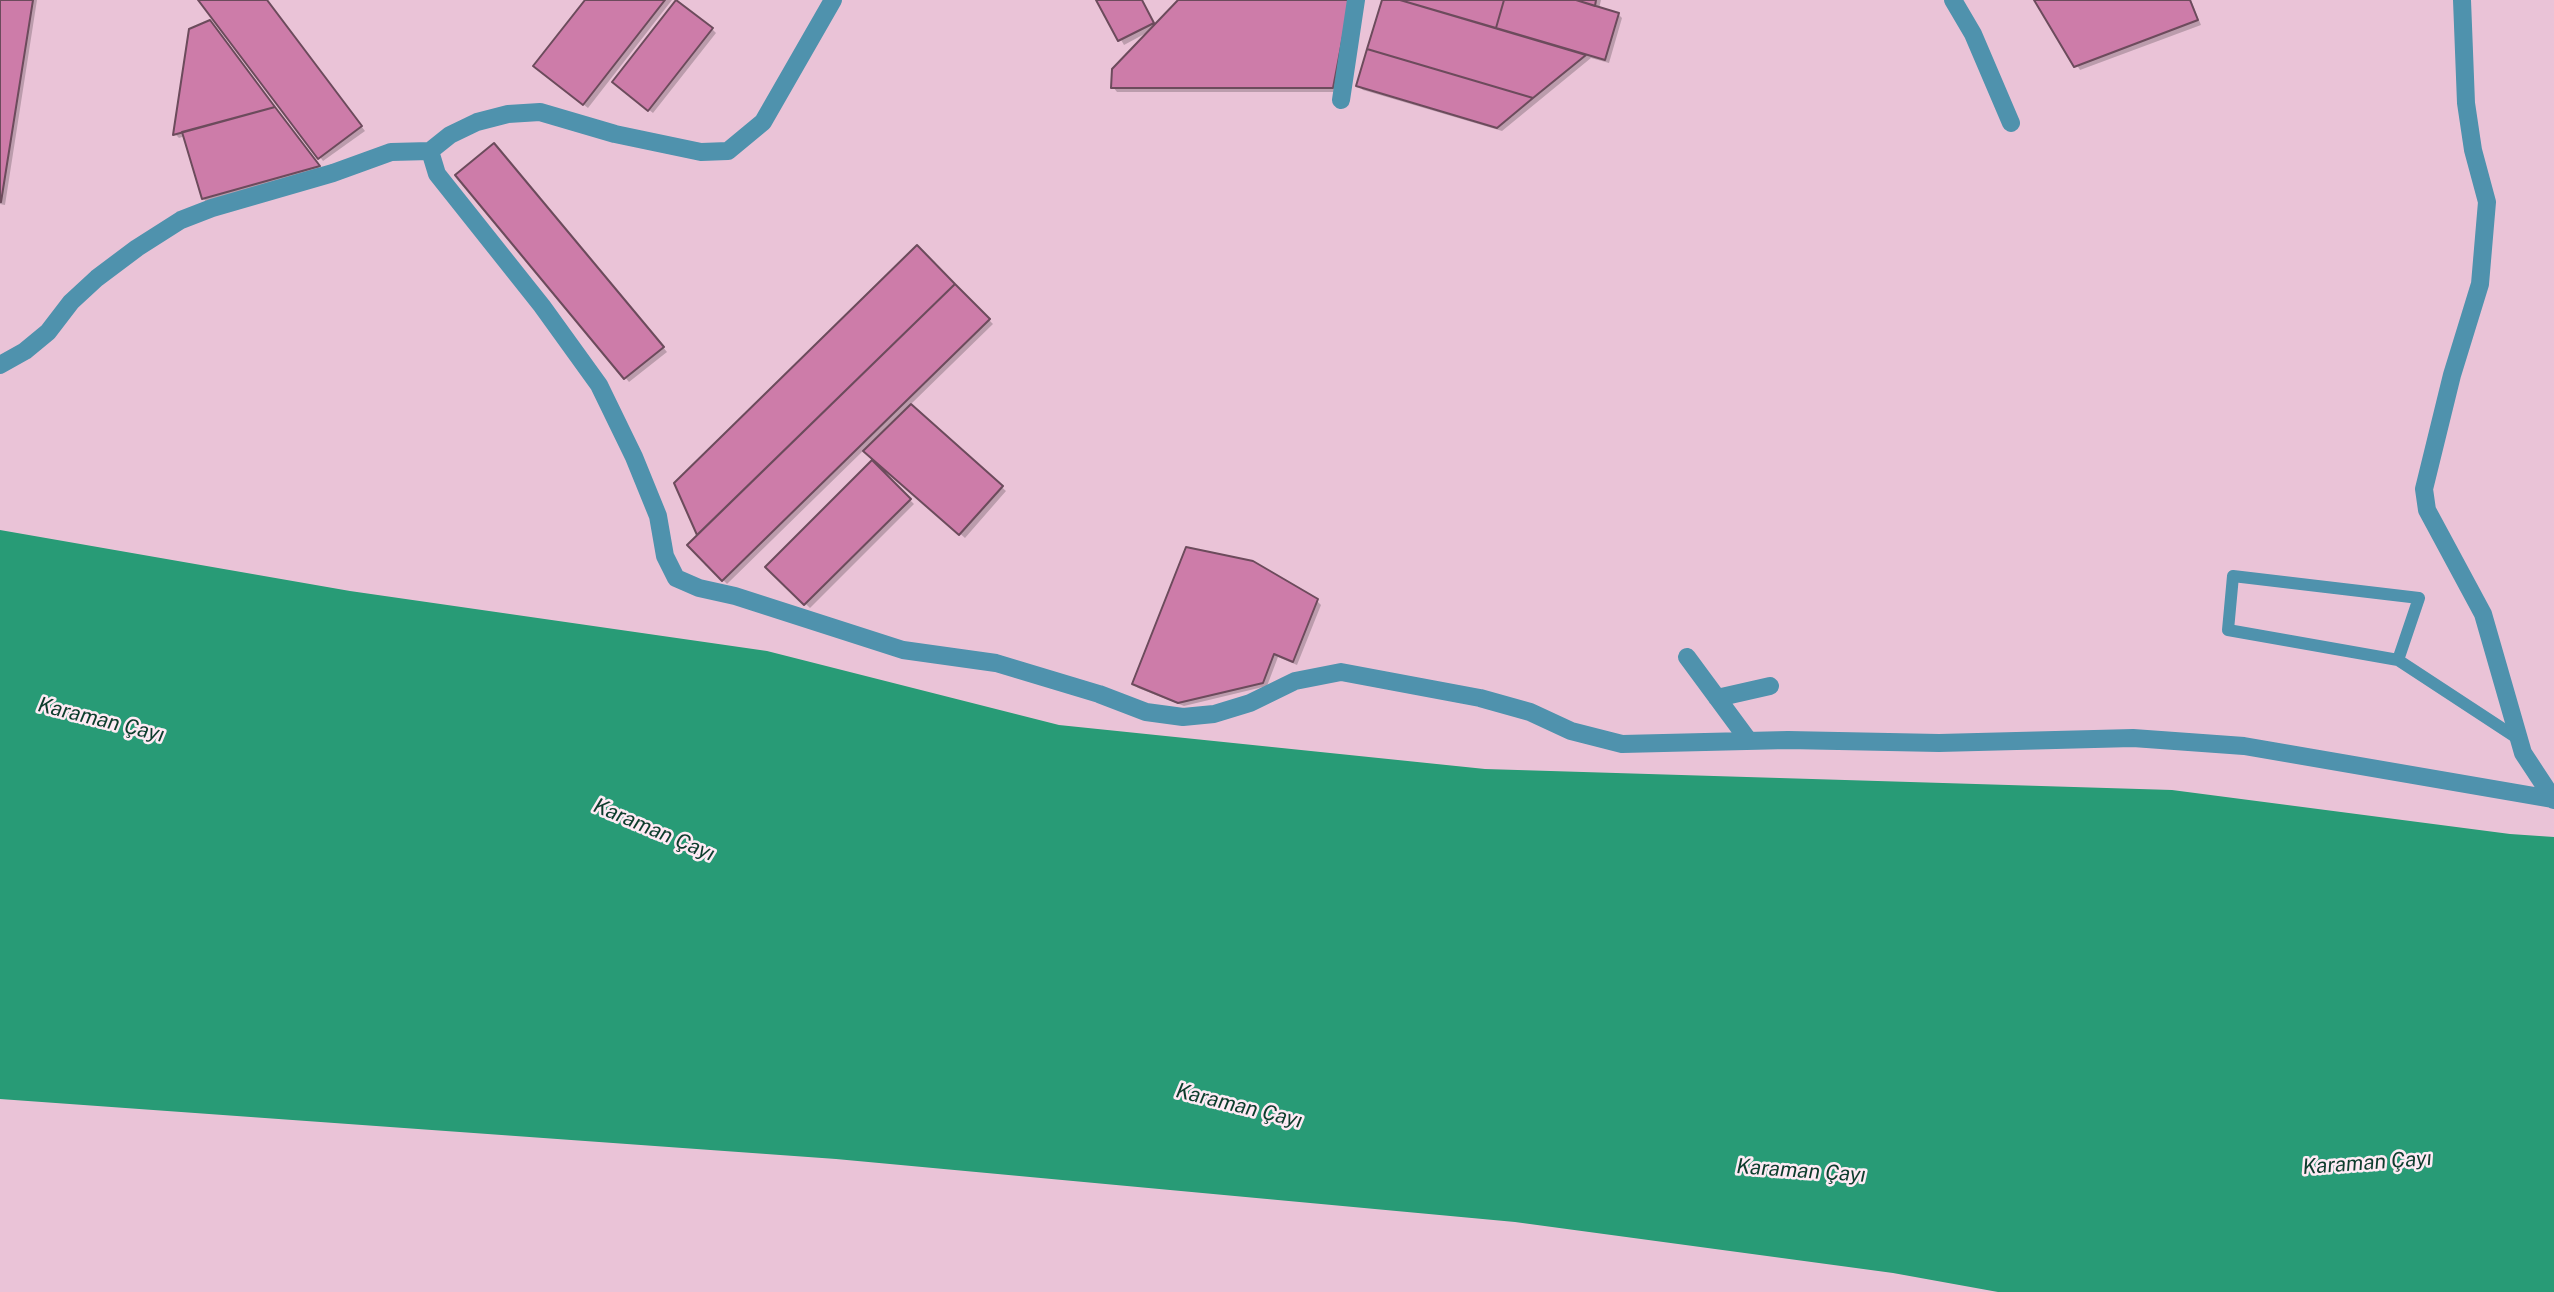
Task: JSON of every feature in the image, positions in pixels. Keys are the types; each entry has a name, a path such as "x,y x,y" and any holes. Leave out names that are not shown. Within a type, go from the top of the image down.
{"street":[{"path":"0,365 48,332 71,302 97,278 136,248 181,220 212,208 334,173 391,152 430,151 450,135 477,122 508,114 540,112 652,142 701,152 728,151 763,122 833,0"},
{"path":"1341,100 1356,0"},
{"path":"1953,0 1973,34 2011,123"},
{"path":"2462,0 2466,103 2473,150 2487,202 2480,284 2452,375 2424,489 2427,510 2483,614 2523,753 2553,800"},
{"path":"430,151 437,174 542,306 599,385 634,457 658,516 665,556 676,578 698,588 735,596 903,650 996,663 1099,694 1146,712 1183,717 1214,714 1250,703 1295,681 1341,672 1480,698 1530,712 1571,731 1622,744 1749,741 1939,743 2133,738 2244,746 2553,800"},
{"path":"1687,657 1749,741"},
{"path":"1717,698 1770,685"}],"lane":[{"path":"2398,660 2419,598 2233,576 2228,630 2398,660 2519,740"}],"water":[{"name":"Karaman Çayı","path":"0,530 350,591 767,651 1059,725 1485,769 2172,790 2510,834 2554,837 2554,1292 1998,1292 1893,1273 1515,1222 836,1159 0,1099"}],"building":[{"path":"0,0 33,0 1,202 0,202"},
{"path":"198,0 267,0 362,126 318,159"},
{"path":"585,0 665,0 583,105 533,66"},
{"path":"676,0 713,28 648,111 612,82"},
{"path":"1096,0 1142,0 1154,23 1118,41"},
{"path":"1178,0 1350,0 1333,88 1111,88 1112,69"},
{"path":"1382,0 1400,0 1586,55 1533,98 1367,49"},
{"path":"1400,0 1504,0 1496,28"},
{"path":"1504,0 1576,0 1619,13 1605,60 1496,28"},
{"path":"1576,0 1596,0 1595,6"},
{"path":"2034,0 2190,0 2198,20 2074,67"},
{"path":"210,20 275,107 173,135 189,29"},
{"path":"1367,49 1533,98 1497,128 1356,86"},
{"path":"275,107 320,166 202,199 182,132"},
{"path":"494,143 664,347 624,379 455,175"},
{"path":"917,245 955,284 697,535 674,483"},
{"path":"955,284 990,319 722,581 687,545"},
{"path":"911,404 1003,486 959,535 863,451"},
{"path":"872,460 911,499 804,605 765,567"},
{"path":"1186,547 1253,561 1318,599 1293,662 1274,654 1263,683 1178,703 1132,684"}]}
